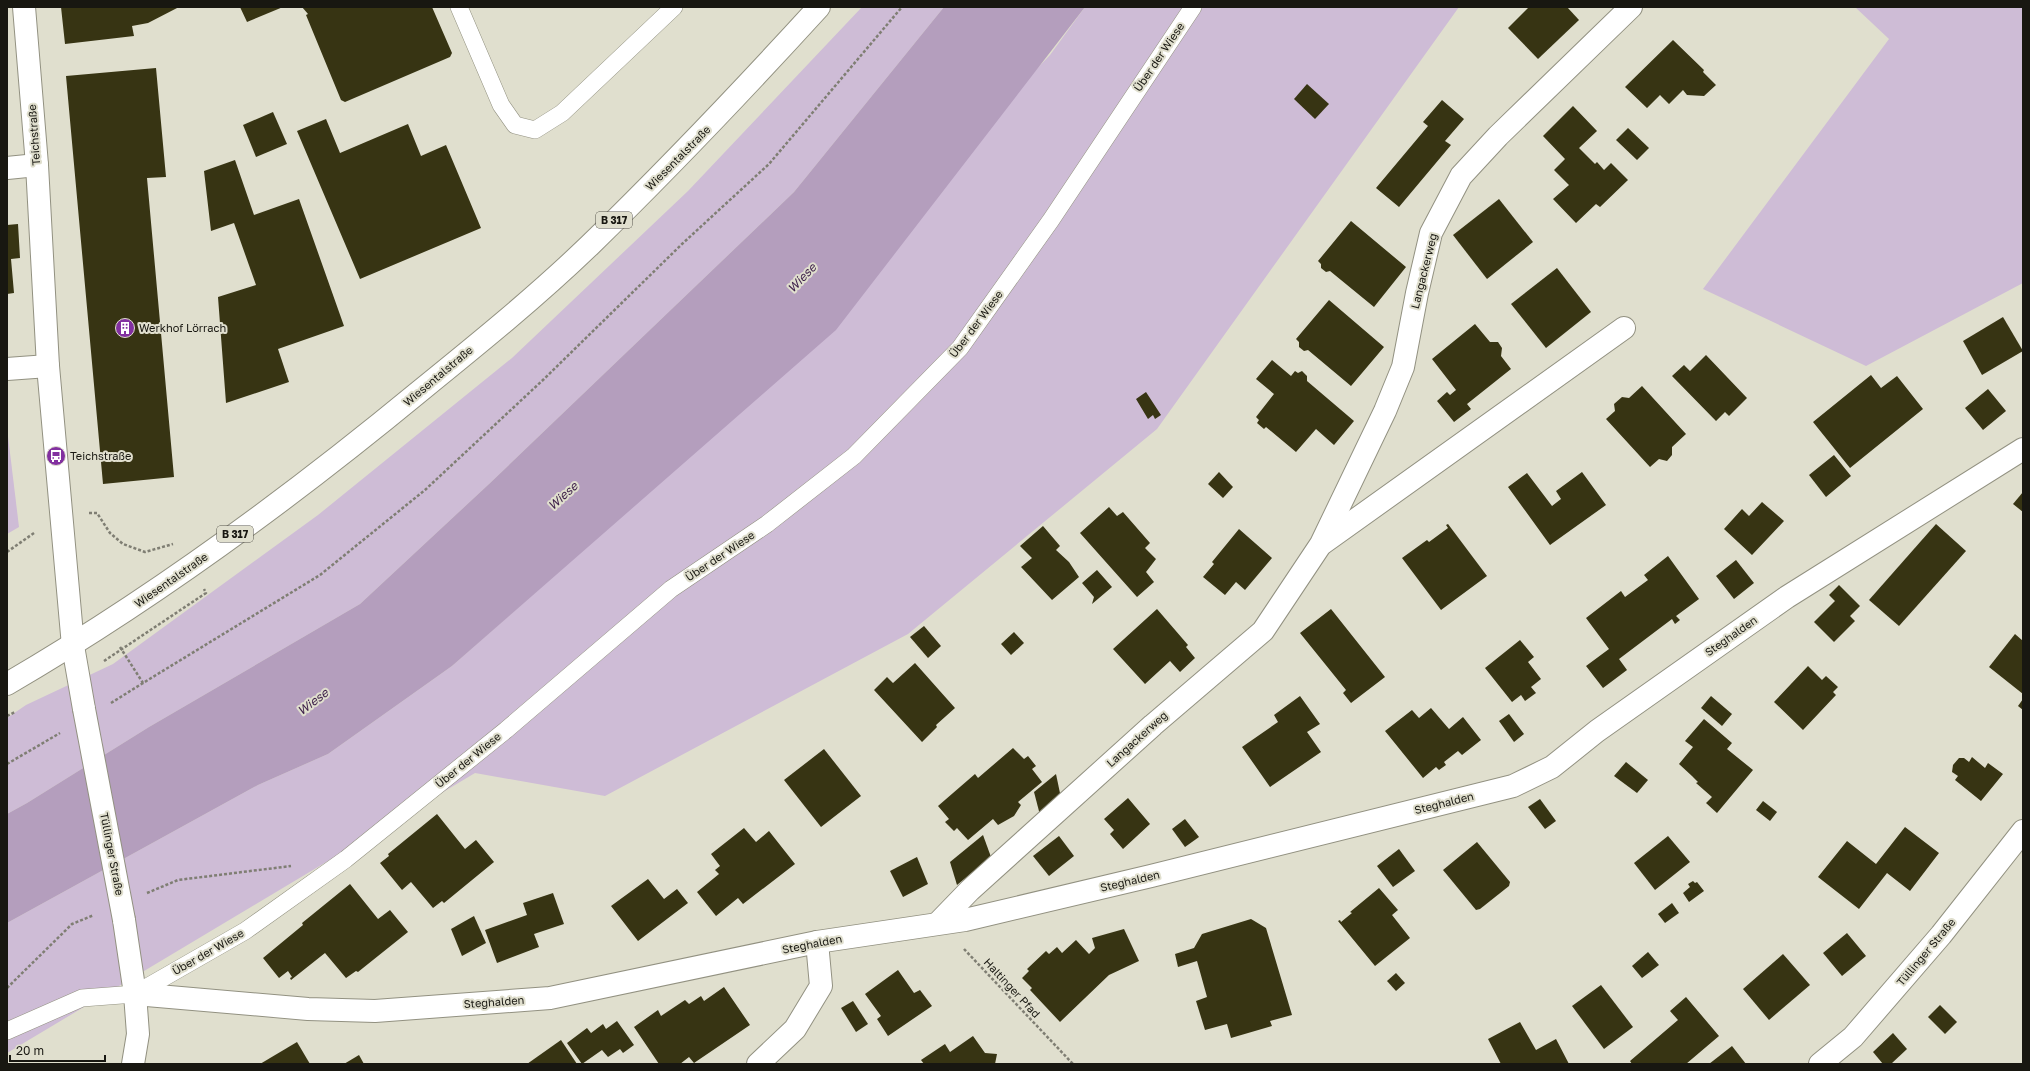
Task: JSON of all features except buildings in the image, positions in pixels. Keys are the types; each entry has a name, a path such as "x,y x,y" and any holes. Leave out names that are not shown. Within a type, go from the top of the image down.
{"street":[{"name":"Teichstraße","path":"24,7 37,165 48,366 73,646"},
{"name":"Wiesentalstraße","path":"7,684 73,646 190,568 321,470 525,304 588,246 715,120 819,7"},
{"name":"Langackerweg","path":"939,922 970,890 1153,725 1263,631 1321,544 1385,411 1403,367 1417,292 1431,233 1461,176 1498,136 1631,7"},
{"path":"7,168 37,165"},
{"name":"Langackerweg","path":"1321,544 1624,328"},
{"path":"7,369 48,366"},
{"name":"Steghalden","path":"135,994 308,1009 375,1011 550,998 817,942 939,922 965,920 1151,876 1514,786 1552,767 1597,731 1787,597 2023,449"},
{"name":"Tüllinger Straße","path":"73,646 124,920 135,994 138,1034 133,1064"},
{"name":"Tüllinger Straße","path":"1820,1064 1853,1037 1936,941 2023,831"},
{"path":"758,1064 795,1029 820,986 817,942"}],"lane":[{"path":"460,7 501,105 515,125 535,130 562,113 674,7"},
{"name":"Über der Wiese","path":"135,994 245,931 346,859 506,730 671,589 767,524 854,456 960,348 1051,220 1193,7"},
{"path":"7,1031 82,998 135,994"}],"path":[{"path":"105,625 143,684 320,575 425,490 544,379 682,244 769,164 902,7"},
{"path":"142,895 178,880 292,866"},
{"path":"7,988 72,924 100,913"},
{"name":"Haltinger Pfad","path":"939,922 1073,1064"}],"shaded area":[{"path":"862,7 944,7 794,192 489,484 360,604 149,727 7,814 7,718 26,705 113,664 318,515 512,358 688,191"},
{"path":"1085,7 1459,7 1157,429 908,634 605,796 475,773 7,1053 7,923 258,785 328,754 452,666 565,566 1050,55"},
{"path":"1855,7 2023,7 2023,283 1866,366 1703,289 1889,39"},
{"path":"7,428 19,527 7,534"}],"water":[{"name":"Wiese","path":"944,7 1085,7 836,330 452,666 328,754 258,785 7,923 7,814 149,727 360,604 489,484 794,192"}],"place":[{"name":"Werkhof Lörrach","path":"125,328"},
{"name":"Teichstraße","path":"56,456"}]}
